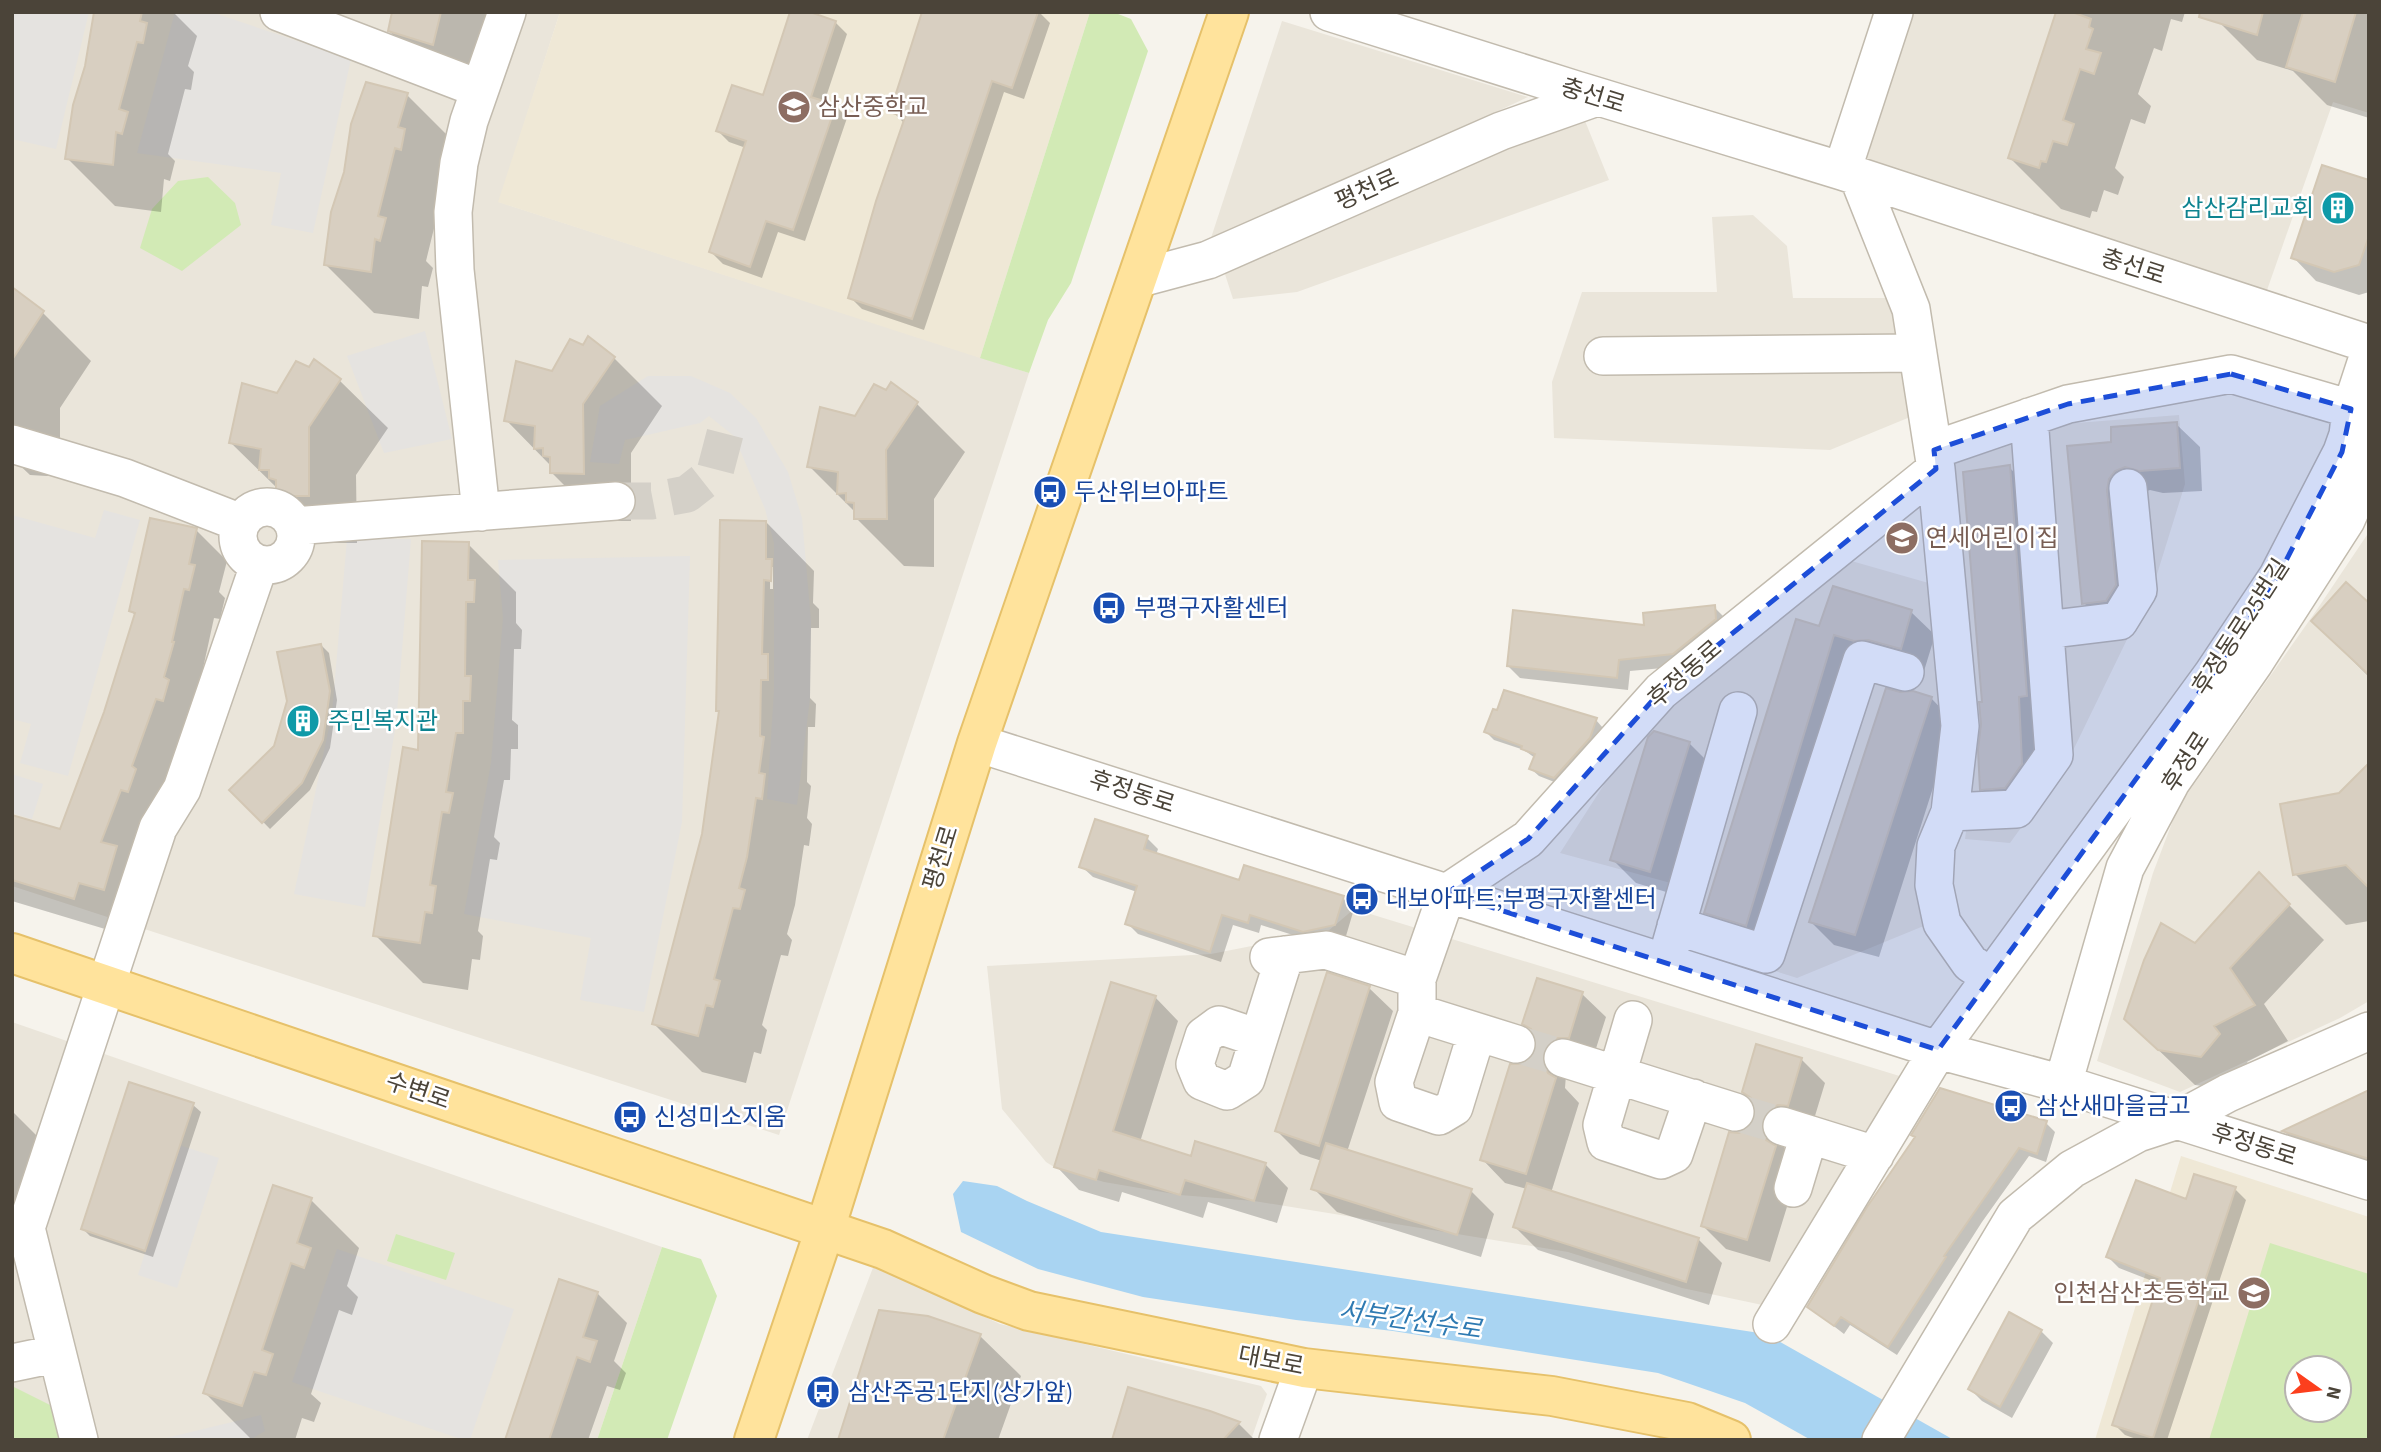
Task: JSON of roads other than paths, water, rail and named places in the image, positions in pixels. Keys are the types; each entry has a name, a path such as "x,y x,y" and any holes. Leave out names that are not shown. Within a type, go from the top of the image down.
{"main road":[{"name":"평천로","path":"754,1440 825,1229 977,743 1229,12"},
{"name":"수변로","path":"12,953 825,1229"},
{"name":"대보로","path":"825,1229 883,1249 983,1294 1029,1311 1304,1368 1552,1396 1687,1422 1713,1432"}],"street":[{"path":"279,12 481,89"},
{"path":"481,512 455,270 453,212 459,163 506,12"},
{"name":"충선로","path":"1329,12 1850,173 2369,344"},
{"path":"1894,12 1850,173 1911,309 1935,459 1960,726 1950,812 1936,846 1934,885 1942,923 1970,962 1991,977"},
{"name":"평천로","path":"1137,279 1208,260 1501,131 1597,97"},
{"path":"1603,356 1918,353"},
{"path":"1935,459 2029,417 2068,404 2231,374 2356,430 2369,354"},
{"path":"1950,812 2016,808 2054,755 2029,417"},
{"name":"후정동로25번길","path":"1938,1050 2213,675 2278,576 2356,430"},
{"path":"12,444 125,478 241,523"},
{"name":"후정동로","path":"1447,893 1528,839 1661,691 1935,459"},
{"name":"후정로","path":"2076,1088 2125,868 2171,782 2254,663 2346,520 2369,468"},
{"path":"2045,630 2119,621 2138,590 2128,488"},
{"path":"295,526 616,501"},
{"path":"271,507 285,513 295,526 295,546 290,555 276,564 259,565 245,556 237,537 241,523 251,511 271,507"},
{"path":"79,1440 19,1241 158,828 182,789 259,565"},
{"path":"1676,926 1766,954 1862,660 1905,672"},
{"path":"1665,962 1738,710"},
{"name":"후정동로","path":"977,743 1938,1050 2076,1088 2369,1181"},
{"path":"2088,845 2125,868"},
{"path":"1447,893 1394,1082 1398,1102 1439,1116 1454,1107 1478,1031"},
{"path":"1258,1038 1277,956 1326,950 1417,996 1478,1031 1516,1044"},
{"path":"1633,1020 1602,1125 1606,1142 1661,1160 1674,1154 1693,1098"},
{"path":"1881,1440 2015,1216 2072,1170 2138,1133 2178,1120 2228,1093 2369,1031"},
{"path":"1772,1324 1938,1050"},
{"path":"1563,1058 1735,1112"},
{"path":"2270,1075 2253,1099 2257,1136 2272,1152"},
{"path":"2072,1170 2096,1140 2104,1111 2076,1088"},
{"path":"1793,1188 1795,1130 1875,1155"},
{"path":"12,1363 55,1354"},
{"path":"1278,1440 1304,1368"}],"water":[{"name":"서부간선수로","path":"963,1181 997,1186 1101,1232 1766,1334 1954,1440 1811,1440 1745,1403 1658,1373 1393,1331 1296,1320 1143,1297 1038,1269 961,1232 953,1194"}],"tunnel":[{"path":"616,501 651,501 687,494 715,472 726,430"},
{"path":"1516,1044 1563,1058"},
{"path":"1735,1112 1782,1126"}],"place":[{"name":"삼산중학교","path":"794,107"},
{"name":"삼산감리교회","path":"2338,208"},
{"name":"두산위브아파트","path":"1050,492"},
{"name":"연세어린이집","path":"1902,538"},
{"name":"부평구자활센터","path":"1109,608"},
{"name":"주민복지관","path":"303,721"},
{"name":"대보아파트;부평구자활센터","path":"1362,899"},
{"name":"삼산새마을금고","path":"2011,1106"},
{"name":"신성미소지움","path":"630,1117"},
{"name":"인천삼산초등학교","path":"2254,1293"},
{"name":"삼산주공1단지(상가앞)","path":"823,1392"}]}
